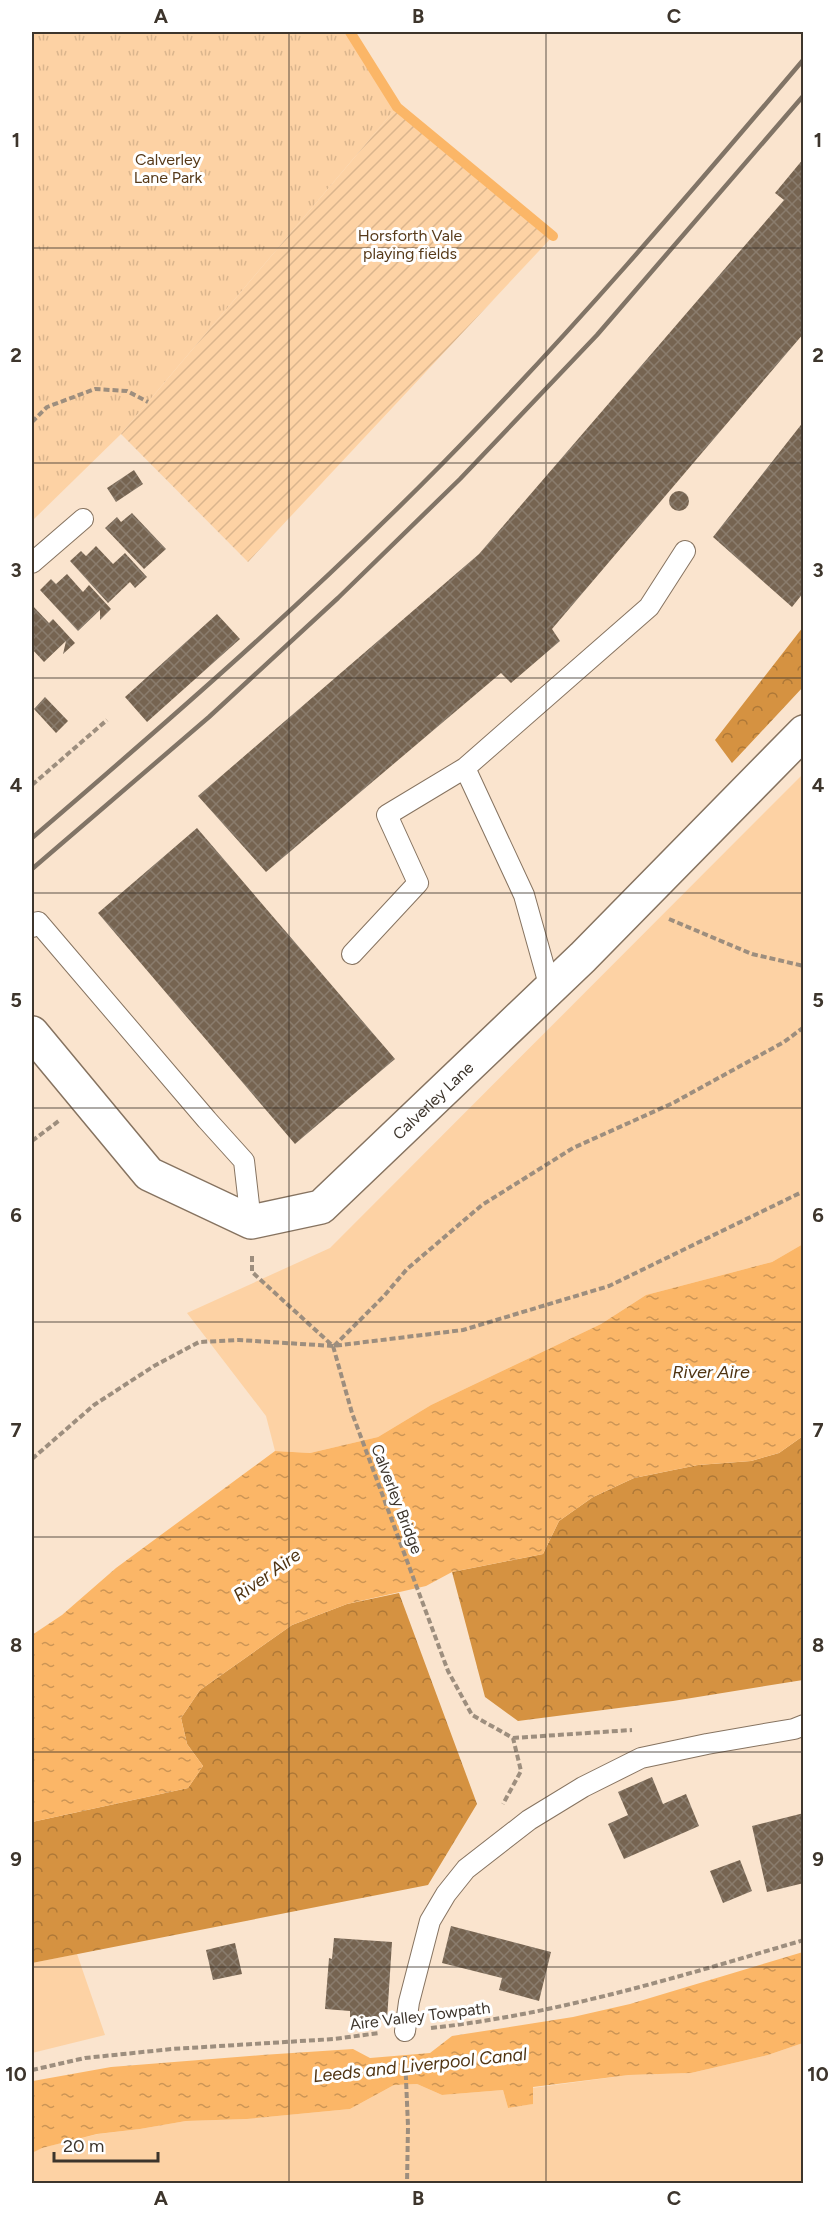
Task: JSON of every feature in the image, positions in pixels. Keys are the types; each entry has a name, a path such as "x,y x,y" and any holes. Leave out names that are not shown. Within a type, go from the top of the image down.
{"street":[{"name":"Calverley Lane","path":"251,1222 321,1207 550,988 804,732"},
{"path":"32,1033 149,1174 251,1222"}],"lane":[{"path":"32,563 83,519"},
{"path":"352,954 418,883 387,815 465,768 649,607 686,551"},
{"path":"465,768 524,895 550,988"},
{"path":"32,927 38,922 244,1161 251,1222"},
{"path":"405,2031 409,2002 430,1921 446,1894 466,1869 520,1827 583,1787 641,1758 794,1729 804,1725"}],"path":[{"path":"32,422 47,407 96,388 127,392 148,402"},
{"path":"32,785 107,720"},
{"path":"635,904 752,954 804,966"},
{"path":"333,1346 384,1296 407,1269 482,1205 573,1148 673,1103 784,1042 804,1027"},
{"path":"32,1459 94,1405 154,1366 199,1342 240,1340 333,1346 463,1330 609,1286 804,1191"},
{"path":"251,1222 252,1272 333,1346"},
{"name":"Calverley Bridge","path":"333,1346 352,1413 448,1671 472,1715 513,1738 521,1771 499,1810"},
{"name":"Aire Valley Towpath","path":"32,2070 85,2058 172,2049 334,2039 458,2025 577,2004 685,1976 804,1941"},
{"path":"405,2031 407,2184"}],"green space":[{"name":"Calverley Lane Park","path":"32,32 350,32 397,107 121,434 32,521"},
{"name":"Horsforth Vale playing fields","path":"397,107 553,236 248,562 121,434"},
{"path":"803,627 803,687 732,763 715,740"},
{"path":"803,774 803,1244 772,1262 646,1295 601,1324 431,1405 378,1437 310,1453 275,1451 266,1416 187,1313 330,1248"},
{"path":"803,1436 803,1680 673,1701 518,1721 485,1697 452,1572 543,1554 559,1521 593,1497 634,1478 698,1465 751,1461 779,1453"},
{"path":"399,1593 477,1804 428,1885 32,1963 32,1822 188,1788 203,1766 187,1744 181,1718 200,1690 292,1625 347,1604"},
{"path":"77,1954 105,2035 32,2053 32,1963"},
{"path":"803,2043 803,2183 32,2184 32,2153 41,2148 98,2134 186,2121 247,2119 350,2109 394,2085 417,2084 442,2095 503,2090 508,2108 532,2104 532,2088 629,2075 691,2073 768,2055"}],"water":[{"name":"River Aire","path":"803,1244 803,1436 779,1453 751,1461 698,1465 634,1478 593,1497 559,1521 543,1554 452,1572 426,1586 347,1604 292,1625 200,1690 181,1718 187,1744 203,1766 188,1788 32,1822 32,1635 62,1615 116,1568 275,1451 310,1453 378,1437 431,1405 601,1324 646,1295 772,1262"},
{"name":"Leeds and Liverpool Canal","path":"803,1952 803,2043 768,2055 691,2073 629,2075 533,2087 533,2104 508,2108 503,2090 442,2095 417,2084 394,2085 350,2109 247,2119 186,2121 97,2134 42,2148 32,2153 32,2081 111,2067 262,2055 353,2049 370,2058 430,2053 452,2036 573,2017 630,2004"}],"building":[{"path":"804,158 804,333 552,629 560,641 511,683 501,673 266,872 198,796 479,554 784,200 775,193"},
{"path":"804,421 804,592 792,607 713,537"},
{"path":"134,470 143,484 116,502 107,488"},
{"path":"675,491 683,491 689,497 689,505 683,511 675,511 669,505 669,497"},
{"path":"132,513 166,549 144,569 105,528 117,517 121,522"},
{"path":"96,546 113,564 125,553 147,577 135,588 130,582 108,603 70,561 81,551 86,556"},
{"path":"67,574 83,592 89,585 111,609 100,620 100,610 78,631 40,590 51,579 56,584"},
{"path":"32,605 49,623 53,619 75,643 63,654 66,641 44,662 32,649"},
{"path":"217,614 240,639 147,722 125,697"},
{"path":"45,697 68,721 56,733 34,709"},
{"path":"197,828 395,1059 295,1144 98,913"},
{"path":"652,1777 663,1804 686,1794 699,1826 624,1859 608,1824 628,1815 618,1792"},
{"path":"804,1813 804,1883 767,1892 752,1826"},
{"path":"740,1860 752,1891 723,1903 710,1871"},
{"path":"451,1926 551,1952 539,2001 499,1990 502,1978 442,1963"},
{"path":"334,1938 392,1942 387,2020 350,2017 350,2011 325,2009 329,1958 332,1959"},
{"path":"235,1943 242,1974 213,1980 206,1950"}],"waterway":[{"path":"350,32 397,107 553,236"}],"railway":[{"path":"32,838 293,608 443,463 582,315 804,59"},
{"path":"32,869 209,717 338,598 460,479 597,335 804,95"}]}
